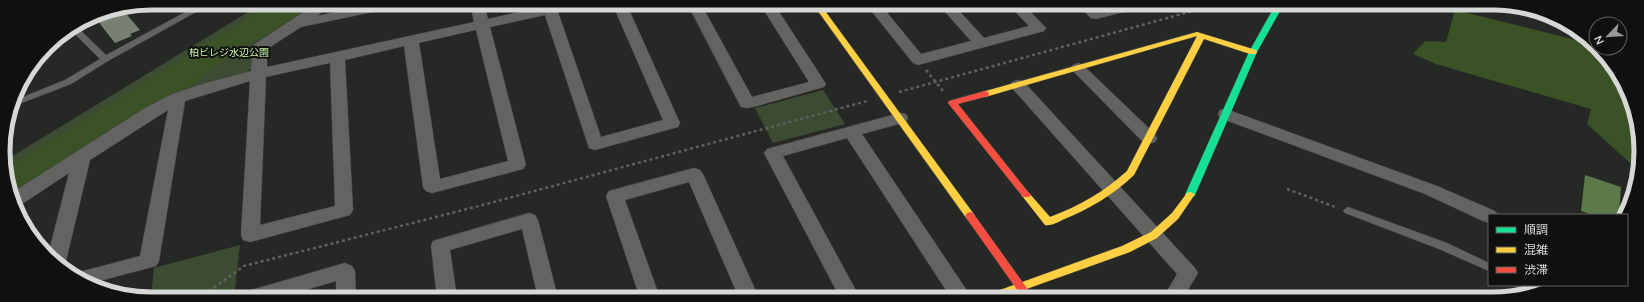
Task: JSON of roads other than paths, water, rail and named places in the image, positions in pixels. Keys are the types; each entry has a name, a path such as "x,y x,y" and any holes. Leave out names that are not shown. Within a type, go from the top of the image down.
{"street":[{"path":"316,10 260,46 250,235 344,210 337,57"},
{"path":"293,25 363,10"},
{"path":"411,40 432,187 517,165 479,10"},
{"path":"18,199 151,112 178,98 212,86 259,73 482,25 538,10"},
{"path":"550,10 595,144 672,123 622,10"},
{"path":"697,10 747,103 818,84 771,10"},
{"path":"820,10 1025,292"},
{"path":"878,10 918,60 1039,28 1021,10"},
{"path":"950,10 981,44"},
{"path":"1091,10 1096,15 1115,10"},
{"path":"1009,292 1126,250 1154,234 1175,216 1191,194 1253,52 1277,10"},
{"path":"1201,36 1131,173 1114,190 1085,209 1048,222 952,103 1197,34 1253,52"},
{"path":"1078,68 1149,138"},
{"path":"1018,85 1188,273 1177,292"},
{"path":"88,277 149,261 178,98"},
{"path":"1226,114 1432,190 1488,216"},
{"path":"847,292 773,153 900,118"},
{"path":"852,131 958,292"},
{"path":"57,256 82,156"},
{"path":"648,292 614,196 694,174 746,292"},
{"path":"446,292 440,246 530,220 547,292"},
{"path":"272,292 345,271 346,292"}],"lane":[{"path":"158,10 170,11"},
{"path":"19,101 68,82 105,59 170,11"},
{"path":"77,31 105,59"},
{"path":"1348,212 1368,216 1444,246 1488,267"}],"park label":[{"name":"柏ビレジ水辺公園","path":"229,52"}]}
